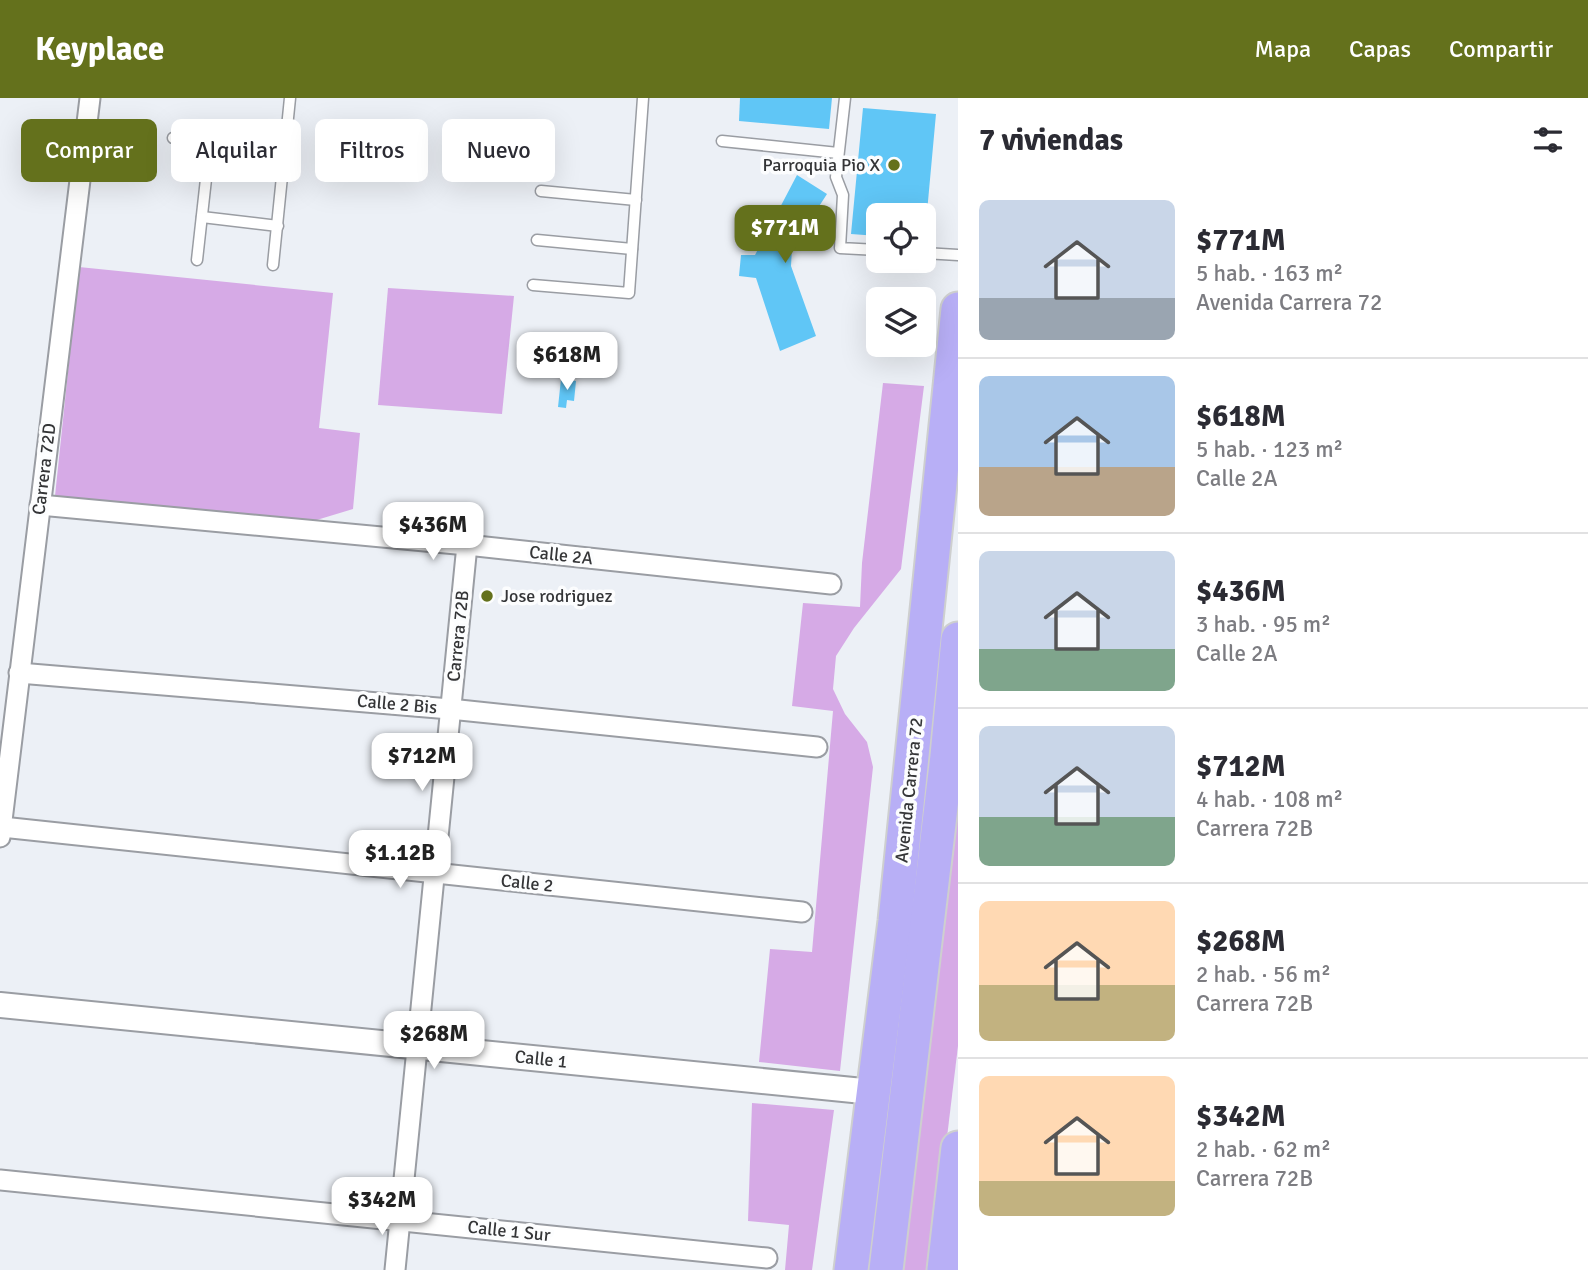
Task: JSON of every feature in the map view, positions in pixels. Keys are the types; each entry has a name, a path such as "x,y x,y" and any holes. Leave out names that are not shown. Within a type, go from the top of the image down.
{"highway":[{"name":"Avenida Carrera 72","path":"851,1270 913,754 958,309"},
{"name":"Avenida Carrera 72","path":"886,1270 947,757 958,639"},
{"path":"944,1270 958,1148"}],"street":[{"name":"Carrera 72D","path":"1,834 90,98"},
{"name":"Calle 2A","path":"40,505 467,545 831,584"},
{"name":"Carrera 72B","path":"395,1270 467,545"},
{"name":"Calle 2 Bis","path":"19,673 450,709 817,747"},
{"name":"Calle 2","path":"1,834 435,873 803,912"},
{"name":"Calle 1","path":"0,1005 873,1092"},
{"name":"Calle 1 Sur","path":"0,1180 767,1258"}],"lane":[{"path":"288,119 290,98"},
{"path":"533,285 629,293 643,98"},
{"path":"845,98 836,177 843,195 840,248 866,249"},
{"path":"722,141 838,153"},
{"path":"197,260 206,182"},
{"path":"274,265 283,182"},
{"path":"541,191 636,200"},
{"path":"202,216 278,226"},
{"path":"537,240 632,249"},
{"path":"936,254 958,255"}],"shaded area":[{"path":"79,267 333,293 319,428 360,433 353,509 310,522 55,496"},
{"path":"388,288 514,296 502,414 378,405"},
{"path":"883,383 924,386 901,569 854,628 836,656 833,689 845,714 867,742 873,767 840,1071 759,1062 770,949 812,952 833,711 792,706 803,603 860,607 862,563"},
{"path":"958,758 958,1046 931,1270 898,1270"},
{"path":"752,1103 834,1110 812,1270 785,1270 789,1225 748,1221"}],"building":[{"path":"740,98 832,98 829,129 739,121"},
{"name":"Parroquia Pio X","path":"863,108 936,114 928,203 866,203 866,235 851,234"},
{"path":"797,175 827,194 792,248 791,266 816,336 780,351 756,278 739,276 741,255 755,255"},
{"path":"561,379 576,381 574,401 567,400 566,408 558,407"}],"place":[{"name":"Parroquia Pio X","path":"894,165"},
{"name":"Jose rodriguez","path":"487,596"}]}
